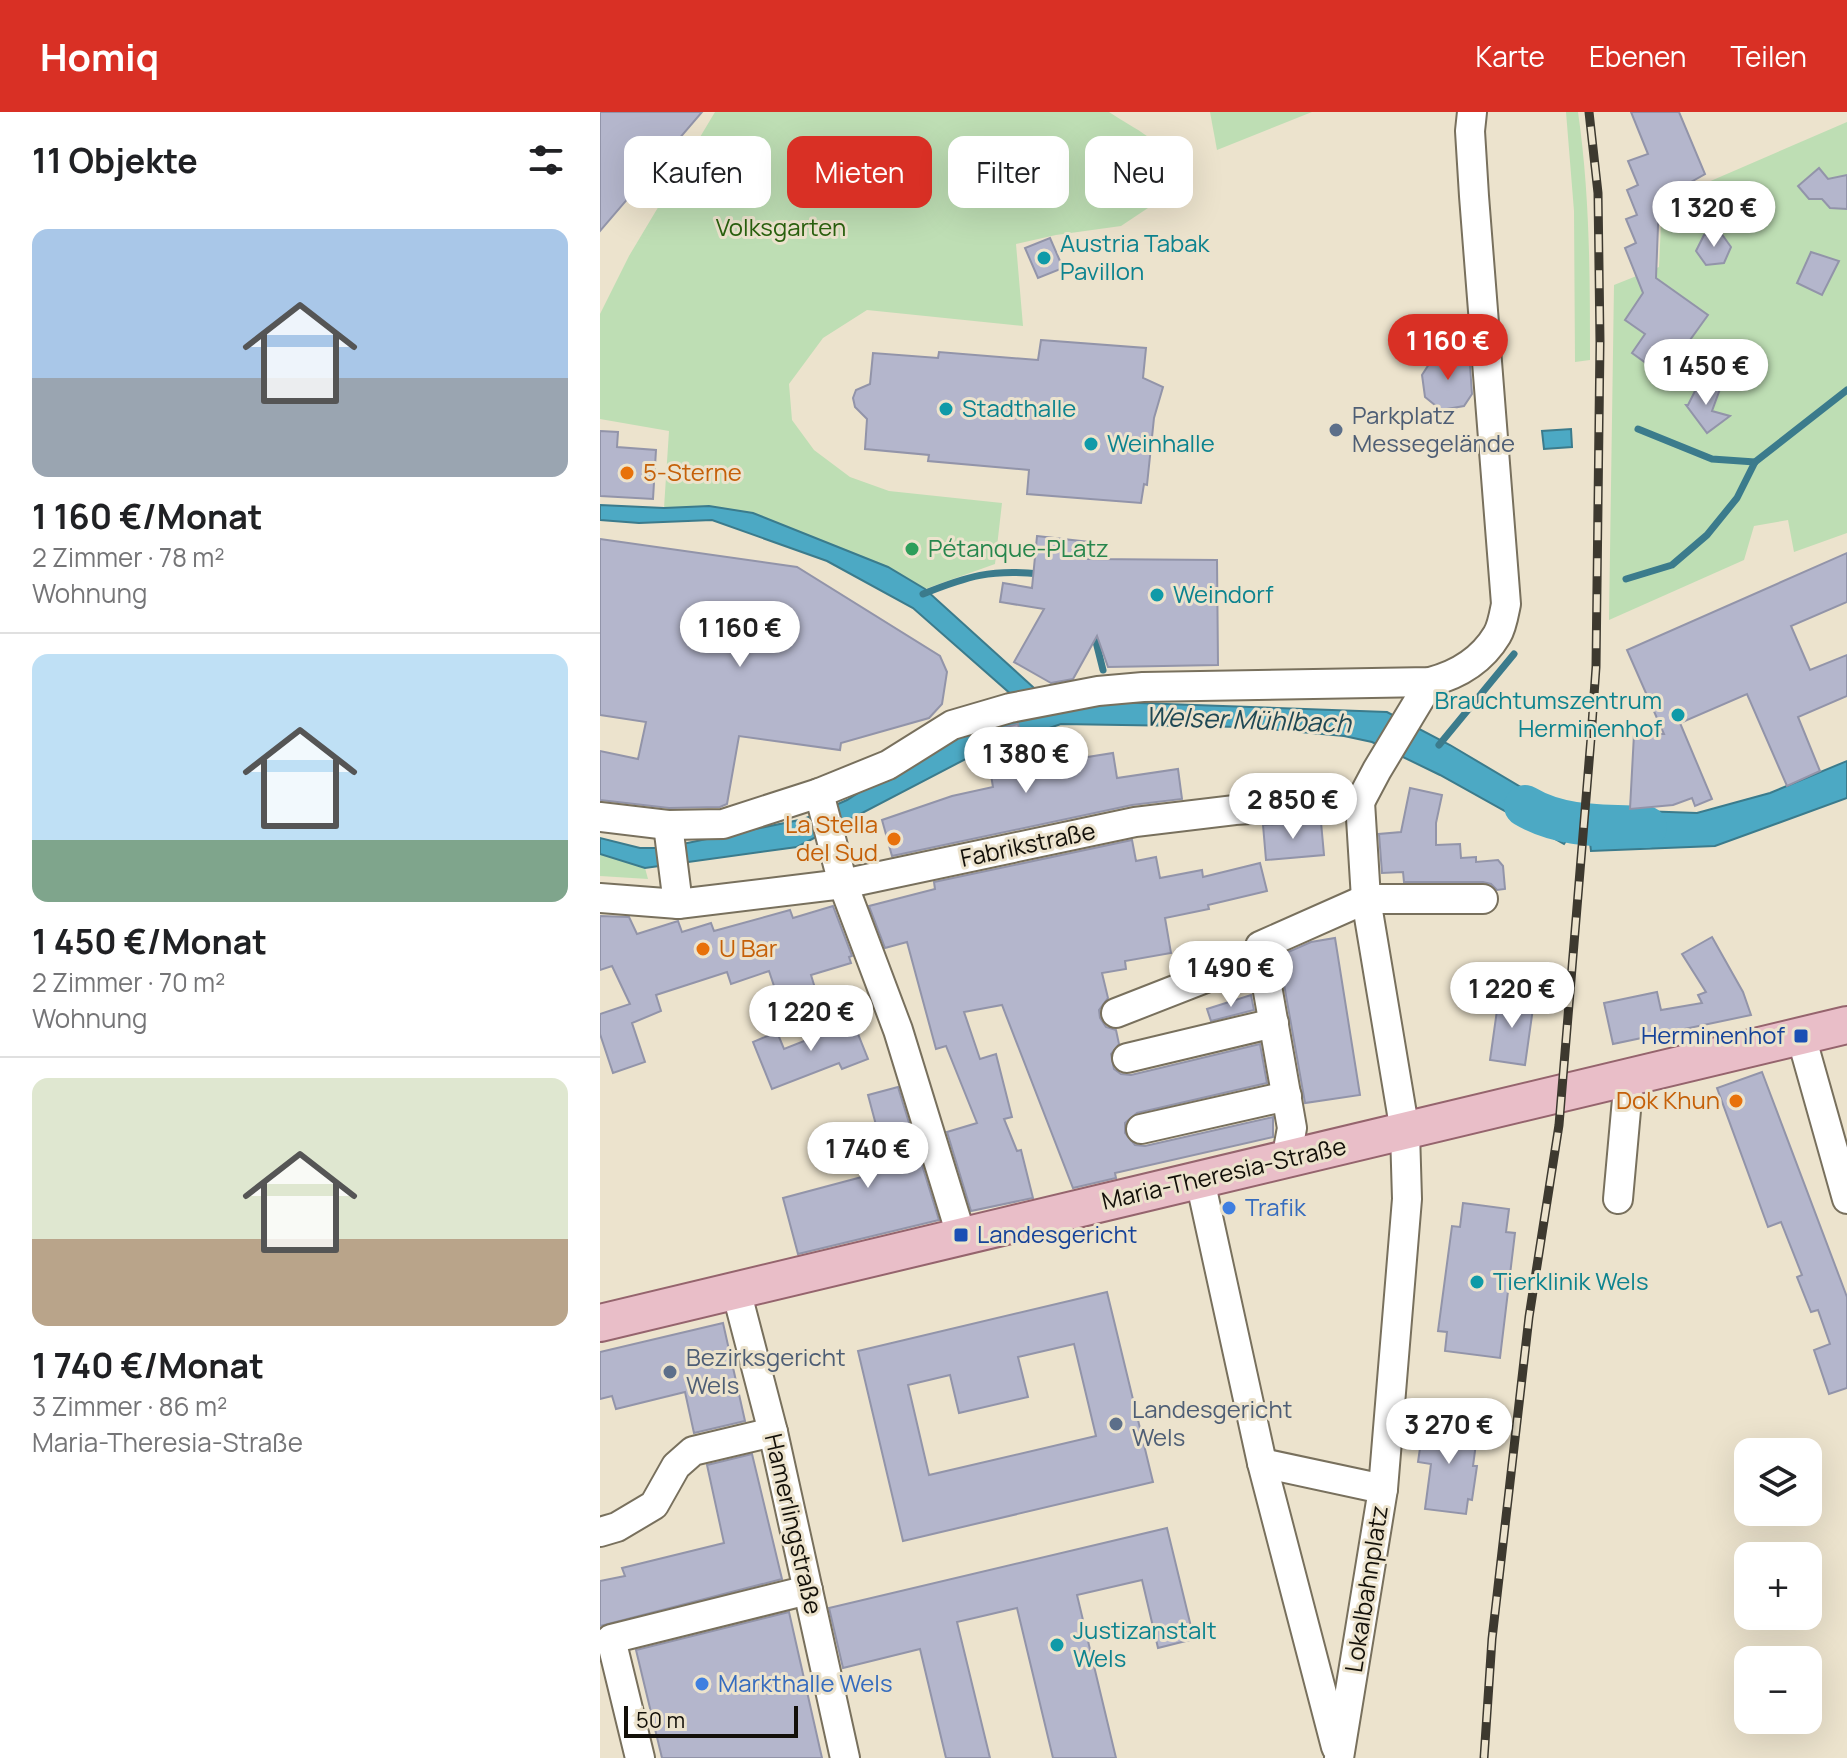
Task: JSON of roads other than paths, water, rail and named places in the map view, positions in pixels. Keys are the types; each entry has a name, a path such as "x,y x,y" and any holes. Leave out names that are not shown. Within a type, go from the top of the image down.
{"main road":[{"name":"Maria-Theresia-Straße","path":"600,1323 1847,1025"}],"street":[{"path":"600,817 669,836 820,799 888,765 952,725 1058,698 1143,687 1430,682 1451,677 1471,665 1498,634 1506,604 1474,196 1470,131 1472,112"},
{"path":"1405,1132 1366,899 1360,802 1430,682"},
{"path":"820,799 843,884 898,1030 961,1235"},
{"name":"Fabrikstraße","path":"600,898 677,896 843,884 1135,822 1235,810 1360,802"},
{"path":"669,836 677,896"},
{"path":"1292,1159 1289,1144 1292,1128 1260,946 1366,899 1483,899"},
{"path":"1116,1013 1262,956"},
{"path":"1127,1058 1274,1023"},
{"path":"1801,1036 1847,1199"},
{"path":"1618,1199 1629,1077"},
{"path":"1141,1129 1287,1096"},
{"name":"Lokalbahnplatz","path":"1339,1758 1383,1489 1407,1199 1405,1132"},
{"name":"Lokalbahnplatz","path":"1200,1180 1262,1463 1339,1758"},
{"name":"Hamerlingstraße","path":"736,1290 773,1432 845,1758"},
{"path":"600,1532 617,1527 654,1505 676,1466 693,1451 773,1432"},
{"path":"1262,1463 1383,1489"},
{"path":"640,1758 611,1639 808,1590"}],"water":[{"path":"1571,429 1572,447 1544,449 1542,431"},
{"path":"600,505 664,508 709,506 753,513 888,567 925,589 1055,707 1110,702 1387,712 1450,745 1556,808 1697,813 1770,793 1847,761 1847,798 1715,846 1591,851 1586,810 1564,844 1440,775 1372,742 1344,736 1245,727 1061,724 981,751 797,847 645,868 600,854 600,838 640,848 663,848 804,819 847,800 925,750 1029,710 913,608 827,561 712,520 639,523 600,520"}],"waterway":[{"path":"1626,579 1672,565 1707,535 1737,498 1755,462 1847,390"},
{"path":"1638,429 1712,459 1755,462"},
{"path":"923,594 980,575 1007,572 1040,574"},
{"path":"1093,630 1103,670"},
{"path":"1439,745 1514,654"},
{"name":"Welser Mühlbach","path":"1525,806 1568,822 1646,827"}],"railway":[{"path":"1484,1758 1492,1639 1529,1317 1559,1125 1596,667 1600,342 1598,193 1589,112"}],"place":[{"name":"Austria Tabak Pavillon","path":"1044,258"},
{"name":"Stadthalle","path":"946,409"},
{"name":"Parkplatz Messegelände","path":"1336,430"},
{"name":"Weinhalle","path":"1091,444"},
{"name":"5-Sterne","path":"627,473"},
{"name":"Pétanque-PLatz","path":"912,549"},
{"name":"Weindorf","path":"1157,595"},
{"name":"Brauchtumszentrum Herminenhof","path":"1678,715"},
{"name":"La Stella del Sud","path":"894,839"},
{"name":"U Bar","path":"703,949"},
{"name":"Herminenhof","path":"1801,1036"},
{"name":"Dok Khun","path":"1736,1101"},
{"name":"Trafik","path":"1229,1208"},
{"name":"Landesgericht","path":"961,1235"},
{"name":"Tierklinik Wels","path":"1477,1282"},
{"name":"Bezirksgericht Wels","path":"670,1372"},
{"name":"Landesgericht Wels","path":"1116,1424"},
{"name":"Justizanstalt Wels","path":"1057,1645"},
{"name":"Markthalle Wels","path":"702,1684"}],"park label":[{"name":"Volksgarten","path":"781,228"}]}
